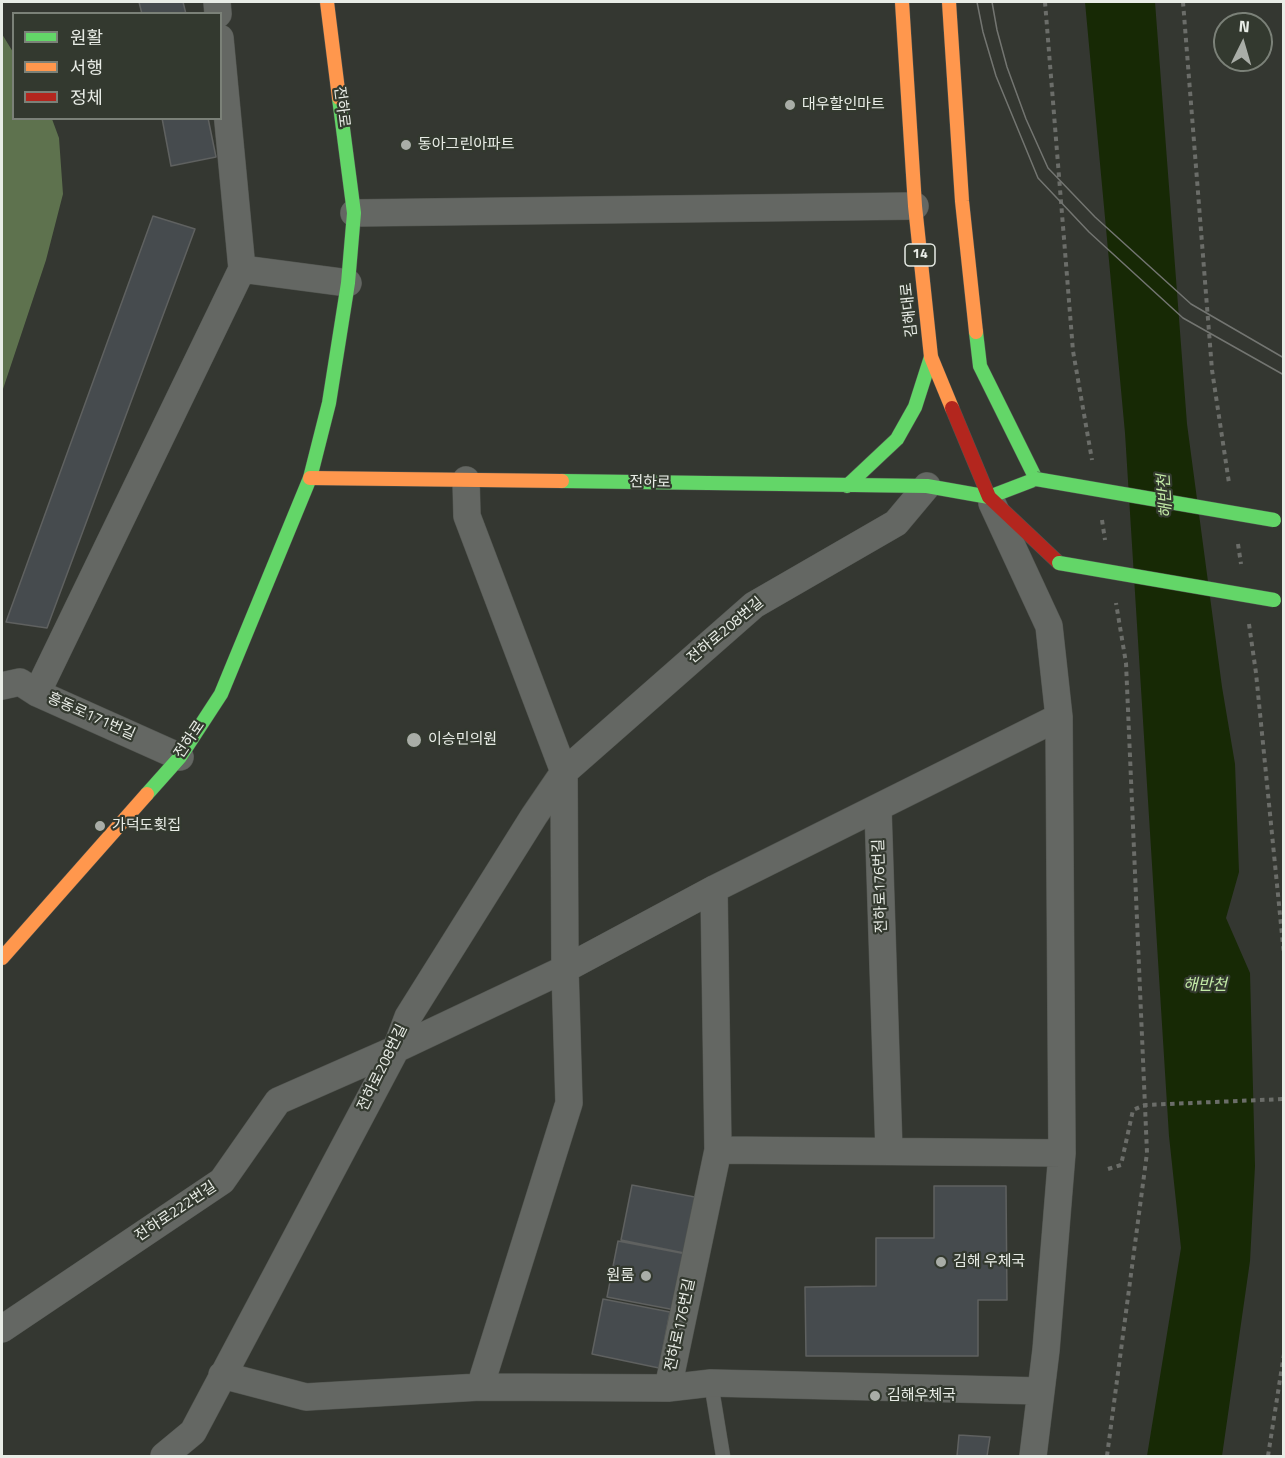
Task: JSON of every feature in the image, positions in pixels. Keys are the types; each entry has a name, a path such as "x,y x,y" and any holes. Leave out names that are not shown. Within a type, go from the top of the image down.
{"main road":[{"name":"전하로","path":"2,958 180,757 220,694 310,478 329,403 348,283 354,213 327,2"},
{"name":"김해대로","path":"902,2 915,206 931,357 989,497"},
{"path":"949,2 962,201 980,366 1036,479"},
{"path":"847,486 897,439 915,407 931,357"},
{"name":"전하로","path":"310,478 927,486 989,497"},
{"path":"989,497 1036,479 1279,520"},
{"name":"14","path":"989,497 1059,563 1279,601"}],"street":[{"path":"37,693 242,269 222,59"},
{"path":"354,213 915,206"},
{"path":"242,269 348,283"},
{"path":"466,480 467,516 564,772 565,969 569,1103 480,1387"},
{"name":"전하로208번길","path":"164,1456 192,1432 396,1049 408,1017 564,772 754,605 896,523 927,486"},
{"path":"989,497 1049,626 1059,717 1062,1153 1046,1350 1033,1456"},
{"name":"흥동로171번길","path":"2,686 20,682 37,693 180,757"},
{"path":"565,969 714,889 1059,717"},
{"name":"전하로176번길","path":"878,808 890,1151"},
{"name":"전하로176번길","path":"714,889 718,1150 668,1388 711,1383 1041,1391"},
{"name":"전하로222번길","path":"2,1329 222,1181 278,1101 396,1049 565,969"},
{"path":"718,1150 1062,1153"},
{"path":"222,1375 306,1397 480,1387 668,1388"}],"lane":[{"path":"711,1383 723,1456"}],"path":[{"path":"1045,2 1073,351 1093,467"},
{"path":"1183,2 1212,370 1229,487"},
{"path":"1101,513 1107,548"},
{"path":"1236,533 1241,568"},
{"path":"1107,1456 1147,1154 1126,663 1114,594"},
{"path":"1248,615 1256,673 1284,955"},
{"path":"1108,1169 1121,1165 1133,1110 1145,1104 1284,1099"},
{"path":"1268,1456 1284,1354"}],"shaded area":[{"path":"2,34 12,50 12,120 52,120 59,138 63,194 46,260 2,392"}],"water":[{"name":"해반천","path":"1085,2 1155,2 1187,424 1222,687 1235,764 1239,872 1226,918 1250,973 1255,1166 1250,1261 1222,1456 1147,1456 1181,1248 1169,1136 1125,433"}],"building":[{"path":"139,2 183,2 186,12 142,12"},
{"path":"162,120 208,120 216,157 171,166"},
{"path":"153,216 195,229 47,628 6,622"},
{"name":"원룸","path":"632,1185 700,1198 689,1254 621,1240"},
{"name":"김해 우체국","path":"934,1186 1006,1186 1007,1300 978,1300 978,1356 806,1356 805,1287 876,1286 876,1238 934,1238"},
{"name":"원룸","path":"618,1241 686,1254 675,1310 607,1297"},
{"name":"원룸","path":"603,1299 670,1312 659,1368 592,1354"},
{"path":"959,1435 990,1437 987,1456 957,1456"}],"tram line":[{"path":"977,2 996,76 1038,178 1089,232 1183,318 1284,375"},
{"path":"992,2 1007,67 1026,119 1048,168 1095,217 1191,304 1284,358"}],"traffic: fast":[{"path":"147,794 180,757 221,694 310,478 329,403 348,283 354,213 339,98"},
{"path":"976,332 980,366 1036,479"},
{"path":"847,486 897,439 915,407 931,357"},
{"path":"562,481 927,486 989,497 1036,479"},
{"path":"1036,479 1274,520"},
{"path":"1059,563 1274,600"}],"traffic: slow":[{"path":"327,2 339,98"},
{"path":"902,2 915,206 931,357 952,408"},
{"path":"949,2 962,201 976,332"},
{"path":"310,478 562,481"},
{"path":"2,958 147,794"}],"traffic: jam":[{"path":"952,408 989,497 1059,563"}],"place":[{"name":"대우할인마트","path":"790,105"},
{"name":"동아그린아파트","path":"406,145"},
{"name":"이승민의원","path":"414,740"},
{"name":"가덕도횟집","path":"100,826"},
{"name":"김해 우체국","path":"941,1262"},
{"name":"원룸","path":"646,1276"},
{"name":"김해우체국","path":"875,1396"}]}
